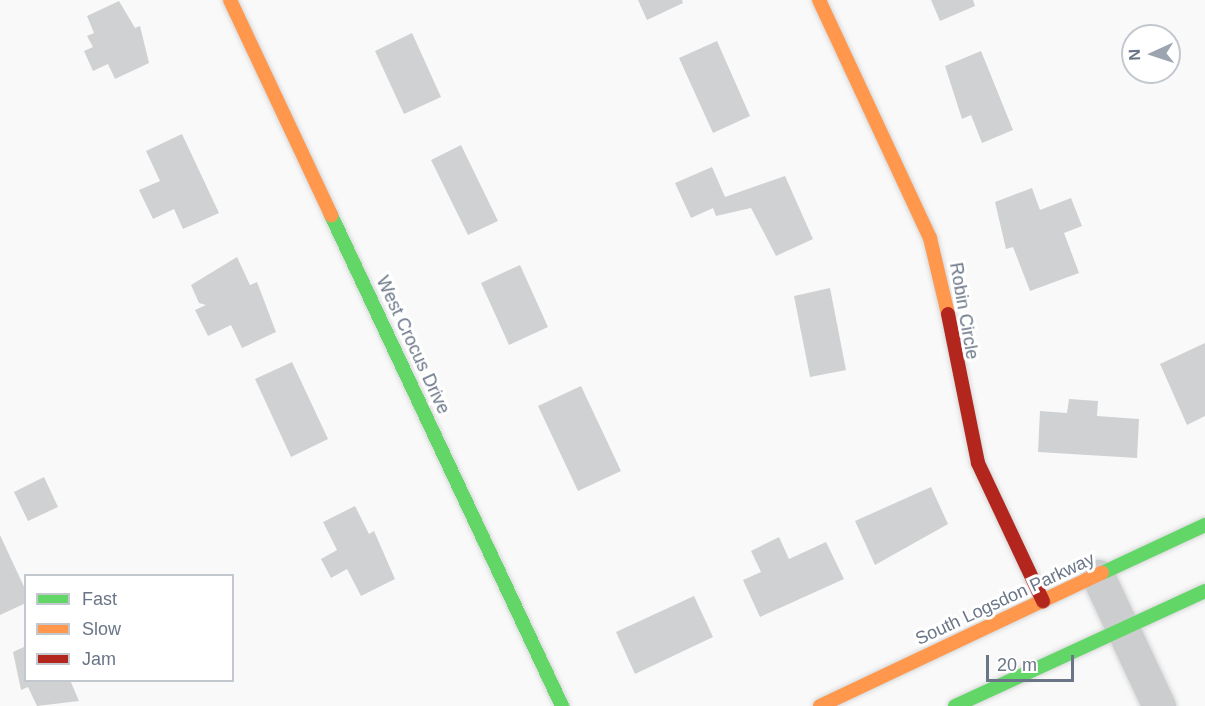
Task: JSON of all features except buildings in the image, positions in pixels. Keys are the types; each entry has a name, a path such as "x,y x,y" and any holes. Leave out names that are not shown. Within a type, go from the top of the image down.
{"street":[{"name":"West Crocus Drive","path":"230,0 562,706"},
{"name":"Robin Circle","path":"819,0 930,238 942,273 963,407 978,463 1043,601"},
{"name":"South Logsdon Parkway","path":"820,706 1205,525"},
{"path":"1098,576 1159,706"},
{"path":"955,706 1205,591"}],"traffic: fast":[{"path":"331,215 562,706"},
{"path":"1102,573 1205,525"},
{"path":"955,706 1205,591"}],"traffic: slow":[{"path":"230,0 331,215"},
{"path":"819,0 930,238 948,314"},
{"path":"820,706 1102,573"}],"traffic: jam":[{"path":"948,314 978,463 1043,601"}]}
